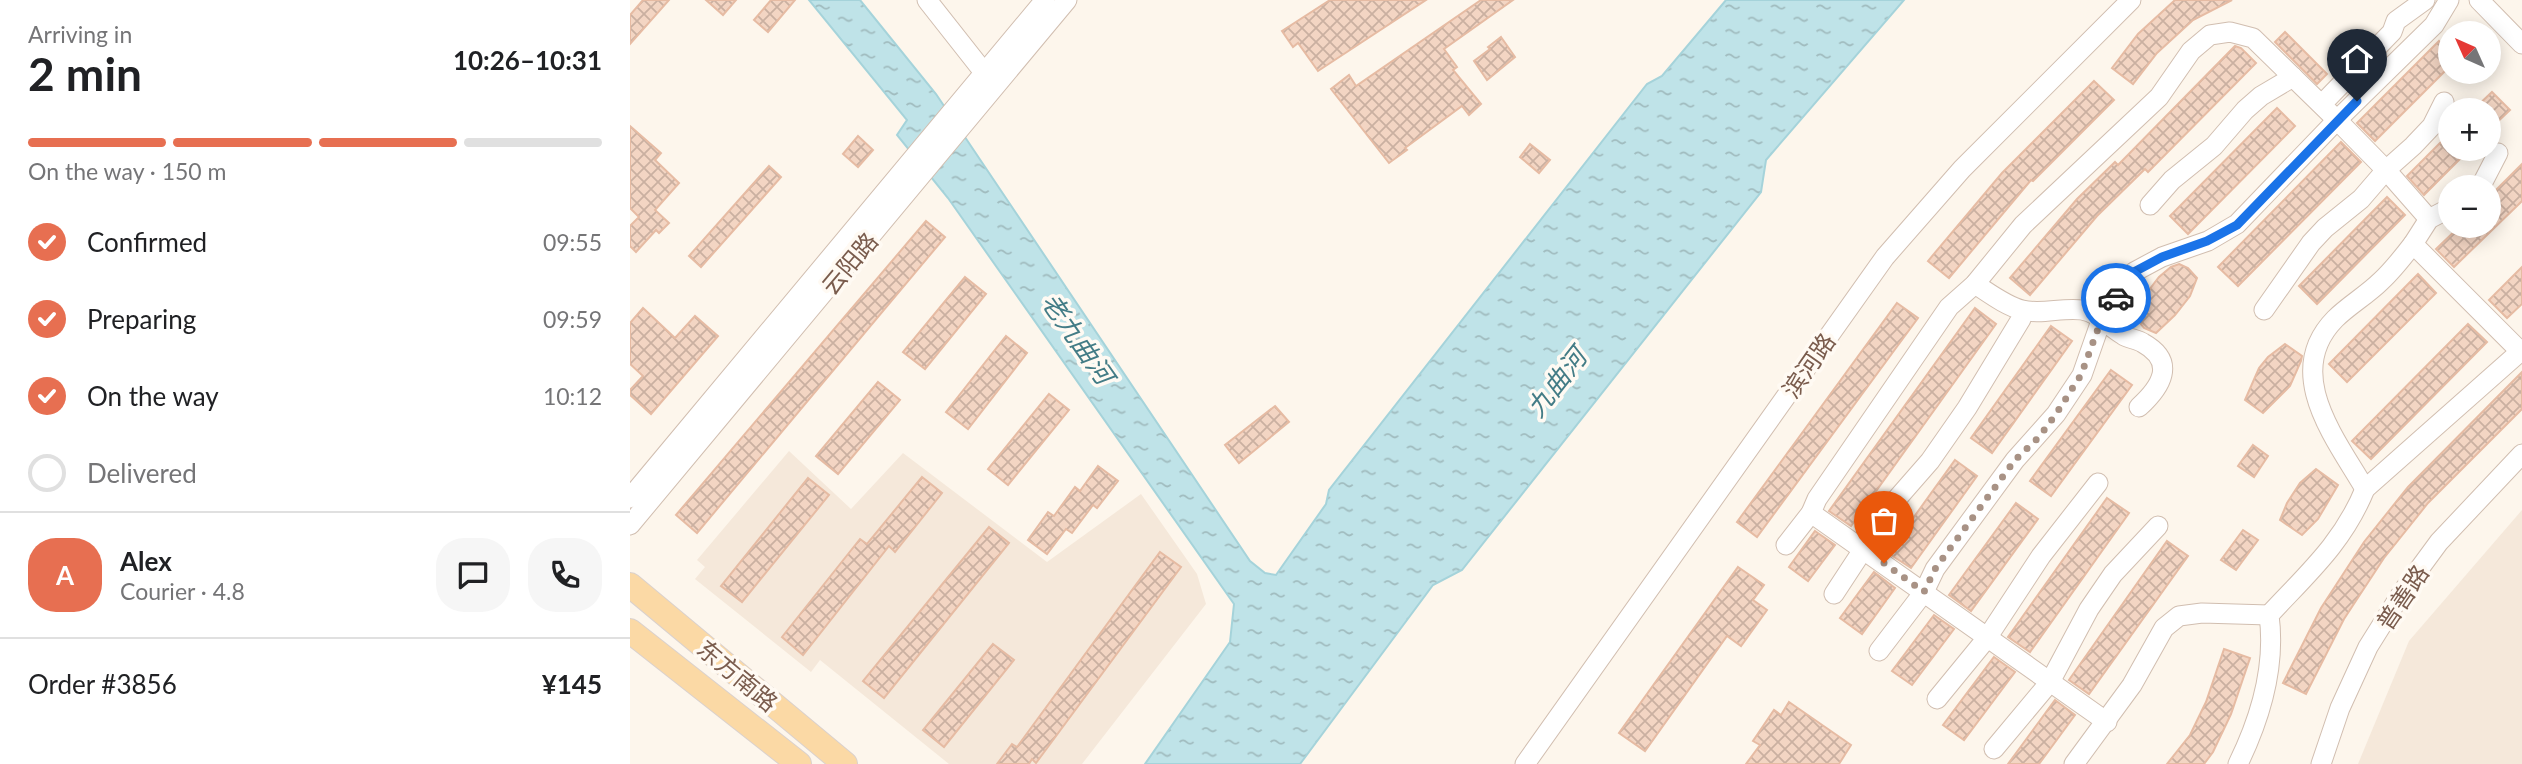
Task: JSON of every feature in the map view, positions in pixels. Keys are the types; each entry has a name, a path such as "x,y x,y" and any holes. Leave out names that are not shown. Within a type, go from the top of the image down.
{"main road":[{"name":"东方南路","path":"630,585 845,764"},
{"name":"东方南路","path":"630,631 799,764"}],"street":[{"path":"927,0 990,79"},
{"name":"云阳路","path":"990,79 1045,0"},
{"name":"云阳路","path":"630,525 959,116 990,79 1067,0"},
{"name":"滨河路","path":"1525,764 1885,257 1962,169 2131,0"},
{"path":"2322,104 2392,32 2396,21 2425,0"},
{"path":"1879,651 1924,592 1935,569 2015,460 2039,437 2056,414 2081,375 2102,318 2134,272 2162,257 2207,241 2237,225 2337,120 2434,25 2449,0"},
{"path":"2479,0 2522,44"},
{"path":"1786,545 1811,513 1817,499 1949,307 1975,284 2023,225 2159,97 2191,51 2210,36 2230,32 2253,38 2322,104 2429,219"},
{"path":"2150,205 2172,180 2214,146 2245,110 2261,96 2293,77"},
{"path":"2264,310 2311,243 2361,199 2386,170 2432,126 2438,114"},
{"name":"云阳路","path":"630,499 916,168"},
{"path":"2365,489 2325,423 2313,389 2314,359 2320,340 2335,320 2380,282 2413,244 2429,219 2438,214"},
{"path":"2074,764 2132,685 2160,634 2179,616 2202,613 2269,615 2339,540 2357,511 2365,489 2521,351 2413,244"},
{"path":"1975,284 2024,311 2083,310 2102,318 2124,336 2141,341 2155,351 2162,364 2163,379 2139,407"},
{"path":"1834,594 1895,501 1930,461 1967,408 2024,311"},
{"name":"普善路","path":"2321,764 2340,708 2368,647 2403,591 2439,542 2522,454"},
{"path":"1937,699 1987,638 2041,556 2098,483"},
{"path":"1811,513 2107,722"},
{"path":"1994,749 2050,682 2095,600 2113,574 2158,526"},
{"path":"2238,764 2260,716 2267,683 2272,634 2269,615"}],"shaded area":[{"path":"789,451 851,509 903,453 1047,562 1141,494 1197,574 1206,604 1082,764 949,764 820,660 811,672 695,579 705,567 697,560"},
{"path":"2522,510 2522,764 2358,764 2409,641"}],"water":[{"path":"809,0 860,0 936,94 1250,561 1265,573 1276,575 1326,504 1329,490 1647,84 1662,76 1726,0 1904,0 1766,160 1761,192 1462,570 1433,585 1300,764 1145,764 1230,642 1234,604 948,198 897,135 907,120"}],"building":[{"path":"643,0 669,0 630,44 630,15"},
{"path":"706,0 736,0 723,15"},
{"path":"771,0 795,0 768,32 754,20"},
{"path":"1330,0 1426,0 1318,71 1298,43 1293,47 1282,31"},
{"path":"1481,0 1513,0 1444,49 1457,67 1453,70 1481,104 1469,115 1462,106 1389,163 1331,89 1349,75 1356,86"},
{"path":"2175,0 2232,0 2193,20 2157,53 2133,84 2112,68 2138,34"},
{"path":"2285,32 2327,74 2317,84 2275,42"},
{"path":"1501,37 1515,57 1487,80 1474,61"},
{"path":"2438,42 2438,78 2375,141 2357,123"},
{"path":"2235,46 2241,48 2256,63 2148,172 2145,169 2097,216 2030,295 2010,278 2077,199 2115,162 2118,165"},
{"path":"2094,81 2114,100 2033,181 2031,180 1949,278 1928,261 2002,173"},
{"path":"2492,92 2498,98 2486,98"},
{"path":"2501,101 2510,110 2501,119"},
{"path":"2277,108 2295,126 2188,234 2170,216"},
{"path":"630,126 661,153 655,160 679,183 655,210 669,223 659,233 656,230 636,252 630,246 630,226 639,217 630,208"},
{"path":"858,136 873,150 858,167 843,154"},
{"path":"2341,142 2361,162 2238,286 2218,267"},
{"path":"1530,144 1550,160 1539,173 1520,157"},
{"path":"2438,145 2438,161 2458,161 2444,175 2438,175 2438,181 2424,195 2407,176"},
{"path":"2522,164 2522,201 2501,221 2501,185"},
{"path":"769,166 781,177 701,267 689,256"},
{"path":"2387,197 2405,215 2317,304 2299,286"},
{"path":"926,221 945,237 697,533 676,515"},
{"path":"2447,238 2484,238 2454,267 2436,249"},
{"path":"2179,264 2188,268 2197,278 2190,296 2156,333 2144,328 2136,318 2146,294 2159,277"},
{"path":"2522,267 2522,304 2507,318 2489,300"},
{"path":"2418,274 2436,293 2347,382 2329,364"},
{"path":"965,277 986,294 925,369 903,352"},
{"path":"1897,303 1918,318 1757,537 1737,522"},
{"path":"643,308 675,338 695,316 718,336 651,414 630,395 630,390 643,376 630,364 630,323"},
{"path":"1975,308 1996,324 1851,526 1829,511"},
{"path":"2468,324 2487,342 2371,459 2352,441"},
{"path":"2051,326 2072,341 1992,453 1971,438"},
{"path":"1006,336 1027,353 968,429 946,412"},
{"path":"2285,344 2302,356 2301,361 2290,386 2263,413 2245,400 2259,368"},
{"path":"2111,370 2132,385 2051,496 2030,481"},
{"path":"2522,372 2522,409 2428,503 2384,558 2344,619 2306,694 2283,683 2321,608 2364,542 2408,487"},
{"path":"878,382 900,400 838,474 816,456"},
{"path":"1049,394 1069,410 1008,485 988,469"},
{"path":"1275,406 1289,422 1239,463 1225,445"},
{"path":"2253,445 2268,456 2254,477 2238,466"},
{"path":"1955,460 1977,476 1911,568 1888,553"},
{"path":"1098,466 1118,481 1097,508 1093,505 1072,533 1066,529 1047,554 1028,540 1048,512 1054,516 1075,487 1080,491"},
{"path":"2316,469 2338,485 2318,519 2302,535 2280,520 2300,483"},
{"path":"922,477 942,493 895,552 889,546 803,655 782,637 860,539 867,544"},
{"path":"808,478 829,495 742,602 721,586"},
{"path":"2107,498 2129,513 2030,652 2008,637"},
{"path":"2016,503 2038,519 1971,611 1949,595"},
{"path":"989,527 1009,543 884,698 863,681"},
{"path":"2243,530 2258,540 2236,570 2221,560"},
{"path":"1815,531 1835,545 1808,581 1789,567"},
{"path":"2167,541 2188,556 2089,694 2069,680"},
{"path":"1160,552 1181,567 1036,763 1032,759 1029,764 997,764 1012,744 1017,747"},
{"path":"1738,567 1764,585 1753,600 1767,610 1741,646 1727,636 1645,751 1619,733"},
{"path":"1874,572 1895,588 1862,634 1840,618"},
{"path":"1934,615 1954,629 1912,685 1892,671"},
{"path":"993,644 1014,660 944,747 923,730"},
{"path":"2224,649 2250,658 2231,714 2213,752 2204,764 2167,764 2190,735 2206,702"},
{"path":"1994,657 2015,672 1964,740 1943,725"},
{"path":"2055,700 2075,715 2039,764 2008,764"},
{"path":"1789,702 1851,745 1839,764 1746,764 1760,745 1753,741 1774,710 1781,715"}],"way so far":[{"path":"1884,563 1924,592 1935,569 2015,460 2039,437 2056,414 2081,375 2102,318 2116,298"}],"route":[{"path":"2116,298 2134,272 2162,257 2207,241 2237,225 2357,101"}],"water label":[{"name":"老九曲河","path":"1078,338"},
{"name":"九曲河","path":"1556,382"}]}
